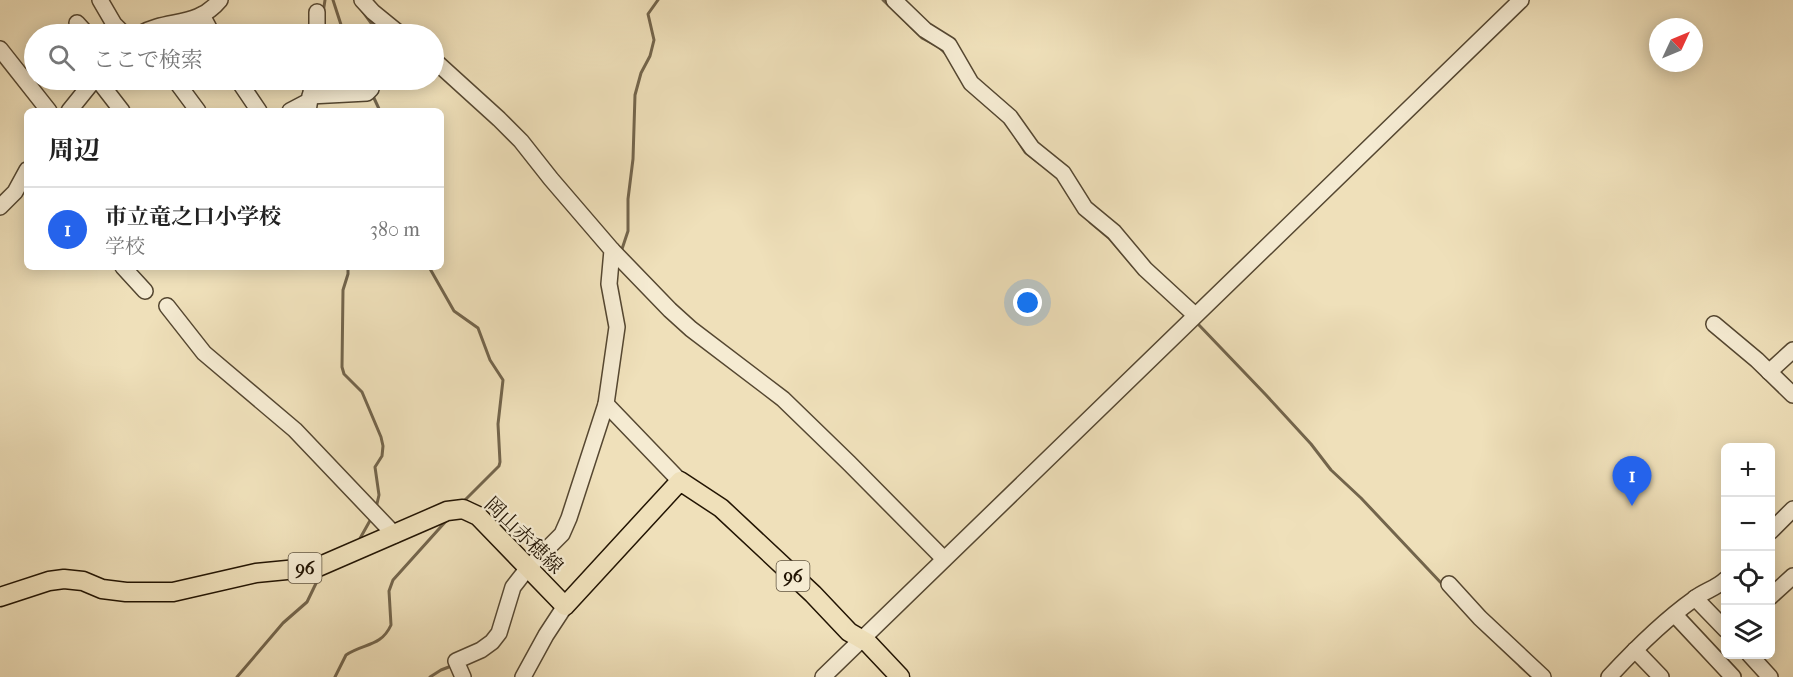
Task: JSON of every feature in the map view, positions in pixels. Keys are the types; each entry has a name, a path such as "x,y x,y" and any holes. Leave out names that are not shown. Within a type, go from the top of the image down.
{"main road":[{"name":"岡山赤穂線","path":"0,597 49,580 83,581 102,589 126,592 173,592 256,573 318,567 447,511 464,509 478,516 527,569 566,606 680,481"},
{"name":"96","path":"680,481 721,508 813,594 849,632 868,643 900,677"}],"street":[{"path":"100,0 114,24"},
{"path":"167,24 206,14 220,0"},
{"path":"362,0 387,24"},
{"path":"894,0 925,30 949,45 971,83 1010,117 1032,148 1063,173 1085,208 1114,232 1145,269 1195,315"},
{"path":"822,677 1521,0"},
{"path":"317,12 317,24"},
{"path":"202,15 207,24"},
{"path":"0,49 24,79"},
{"path":"444,69 521,141 612,250 670,310 691,329 783,399 944,560"},
{"path":"33,90 48,108"},
{"path":"72,108 87,90"},
{"path":"104,90 119,108"},
{"path":"182,90 196,108"},
{"path":"245,90 257,108"},
{"path":"296,108 311,100 356,90"},
{"path":"0,207 15,192 24,177"},
{"path":"459,668 456,661 480,650 492,642 499,633 513,587 527,569 562,534 569,518 606,404 617,327 609,284 612,250"},
{"path":"126,270 145,291"},
{"path":"167,306 204,353 295,430 395,535"},
{"path":"1714,324 1793,394"},
{"path":"1769,372 1793,350"},
{"path":"606,404 680,481"},
{"path":"1775,527 1793,509"},
{"path":"1775,592 1793,576"},
{"path":"1449,584 1480,618 1543,677"},
{"path":"1609,677 1635,650 1695,598 1721,585"},
{"path":"1695,598 1721,626"},
{"path":"523,677 546,635 566,606"},
{"path":"1675,615 1733,677"},
{"path":"1635,650 1661,677"},
{"path":"1754,659 1770,677"}],"waterway":[{"path":"323,13 325,0"},
{"path":"333,0 341,24"},
{"path":"621,252 628,231 635,95 654,40 648,14 658,0"},
{"path":"883,0 922,38 939,47 947,55"},
{"path":"361,9 372,24"},
{"path":"373,96 379,108"},
{"path":"1016,138 1025,152 1039,163"},
{"path":"1090,222 1109,238 1133,266"},
{"path":"348,270 343,290 342,367 344,374 362,392 381,437 382,456 375,467 379,495 376,508"},
{"path":"431,270 454,311 478,328 490,360 503,380 498,424 499,466 463,502"},
{"path":"1198,324 1311,444 1331,470 1361,498 1443,585"},
{"path":"358,542 372,517"},
{"path":"335,677 346,655 377,641 387,632 391,625 389,591 393,580 447,520"},
{"path":"237,677 283,623 307,602 321,573"},
{"path":"430,677 454,665"},
{"path":"1520,666 1532,677"}],"place":[{"name":"市立竜之口小学校","path":"1632,506"}]}
